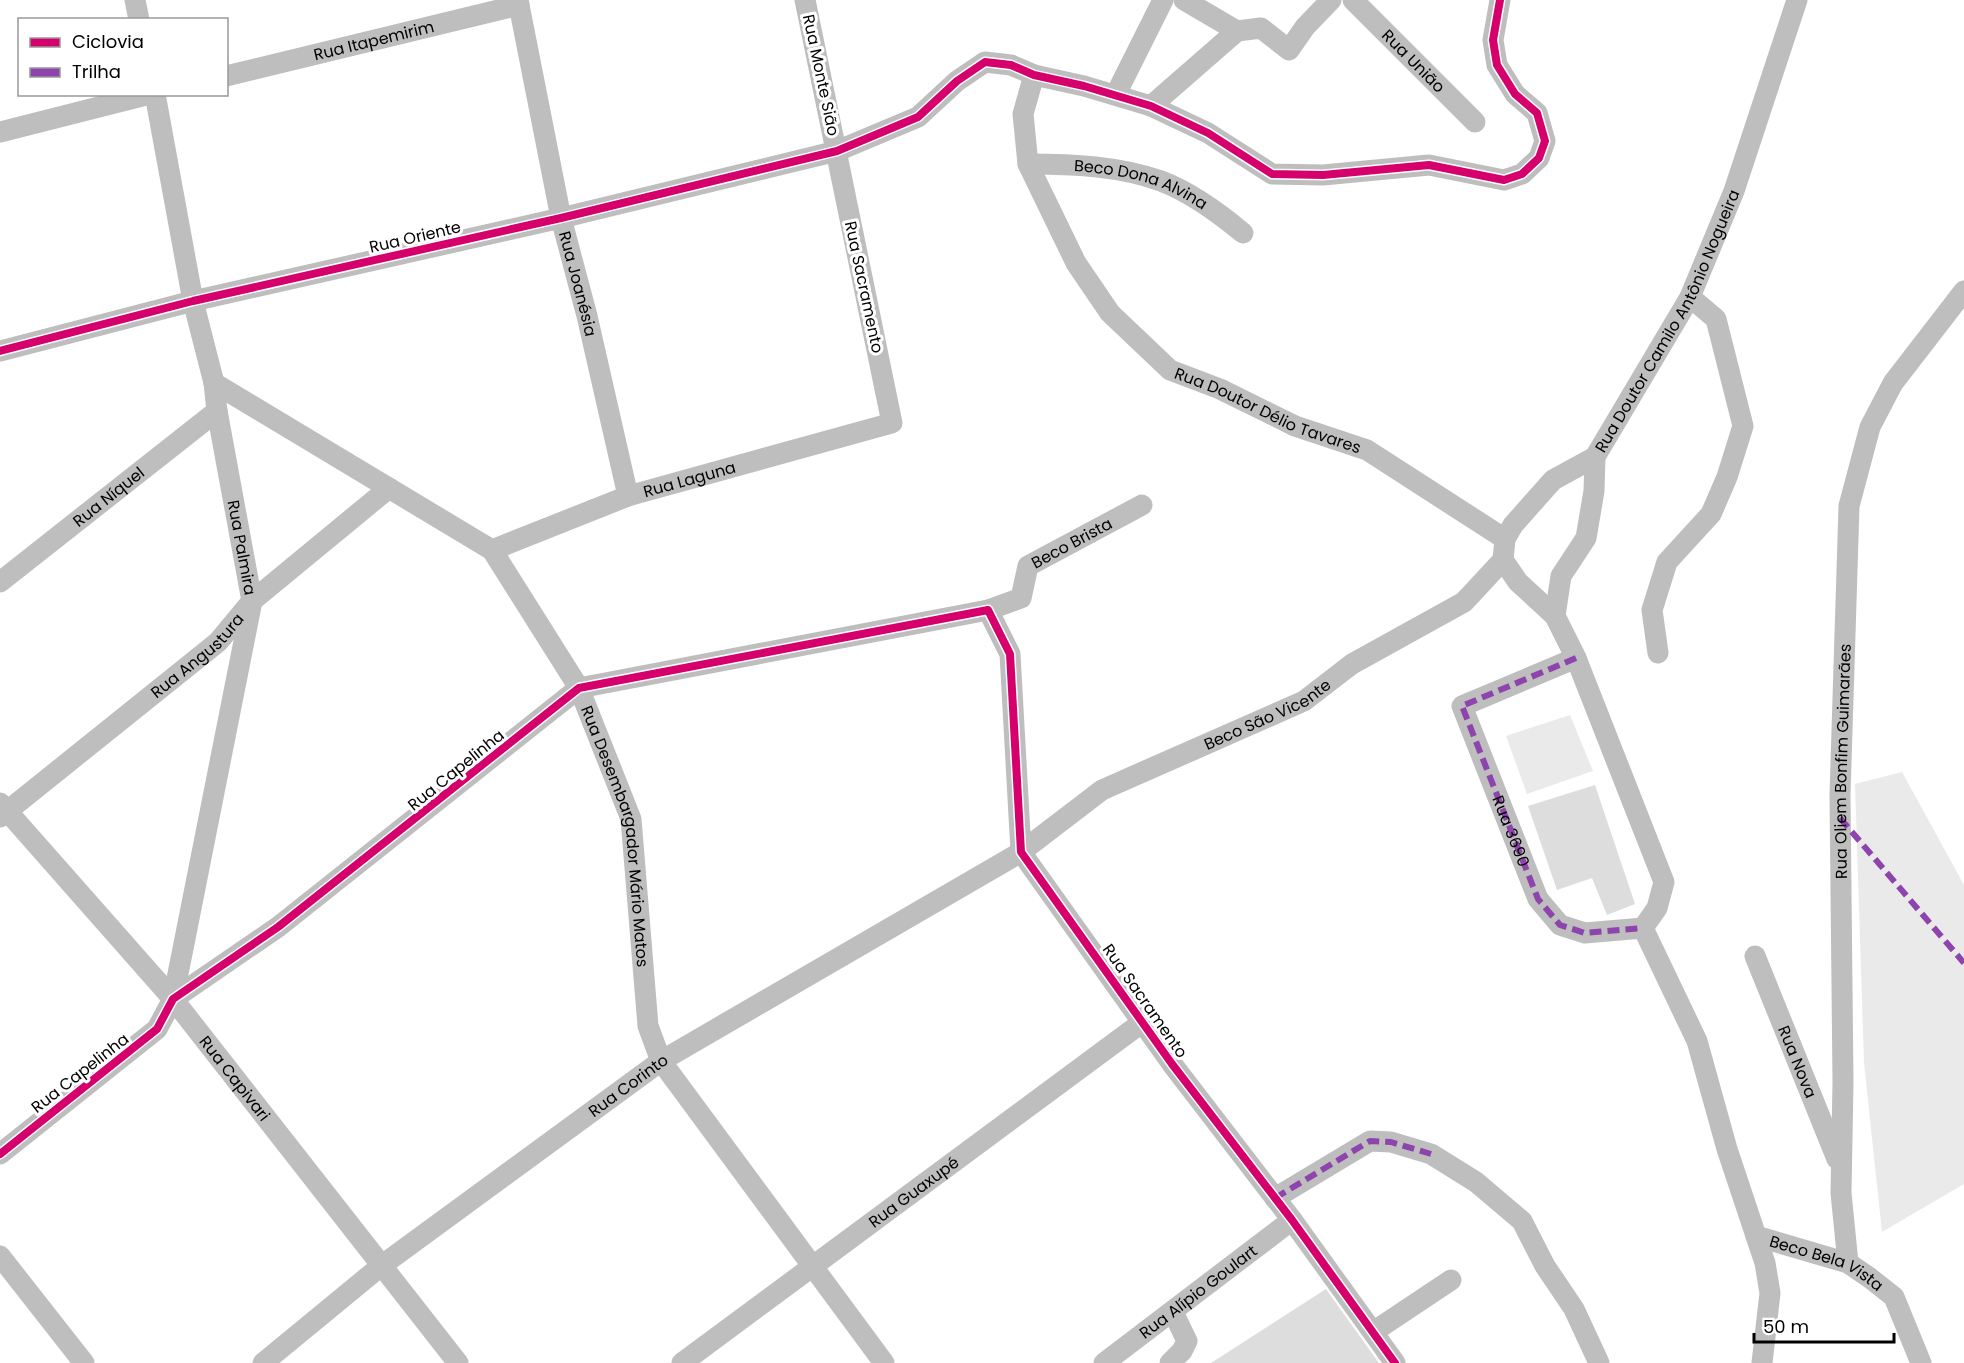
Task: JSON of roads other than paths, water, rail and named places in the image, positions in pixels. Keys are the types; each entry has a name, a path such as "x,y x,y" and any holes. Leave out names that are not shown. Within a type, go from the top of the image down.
{"street":[{"path":"135,0 139,18"},
{"name":"Rua Monte Sião","path":"805,0 837,151"},
{"path":"1116,94 1162,0"},
{"path":"1184,0 1237,31"},
{"path":"1151,106 1237,31 1261,28 1289,50 1305,27 1331,0"},
{"name":"Rua União","path":"1353,0 1475,122"},
{"path":"1034,75 1116,94 1151,106 1208,133 1272,174 1323,175 1428,165 1504,180 1522,174 1539,158 1545,141 1537,113 1515,94 1497,65 1493,40 1500,0"},
{"name":"Rua Doutor Camilo Antônio Nogueira","path":"1504,549 1513,525 1553,480 1594,457 1690,297 1734,191 1797,0"},
{"name":"Rua Itapemirim","path":"228,75 518,2"},
{"name":"Rua Joanésia","path":"518,2 561,218 587,316 628,496"},
{"name":"Rua Oriente","path":"0,351 193,301 561,218 837,151 918,117 957,81 985,63 1011,65 1034,75"},
{"name":"Rua Doutor Délio Tavares","path":"1034,75 1023,114 1028,164 1076,263 1110,313 1170,370 1220,389 1295,426 1367,450 1504,549"},
{"path":"0,132 142,96"},
{"name":"Rua Palmira","path":"156,96 193,301 214,383 217,411 252,601 173,999"},
{"name":"Rua Sacramento","path":"837,151 892,423"},
{"name":"Beco Dona Alvina","path":"1028,164 1084,164 1161,181 1219,213 1244,233"},
{"name":"Rua Oliem Bonfim Guimarães","path":"1848,1263 1841,1168 1843,1082 1840,795 1849,506 1870,427 1893,383 1964,291"},
{"path":"1658,653 1652,610 1667,562 1711,514 1727,477 1743,426 1716,319 1690,297"},
{"name":"Rua Desembargador Mário Matos","path":"214,383 492,550 579,688 631,819 648,1026 661,1061 884,1363"},
{"name":"Rua Níquel","path":"0,582 217,411"},
{"name":"Rua Laguna","path":"492,550 628,496 892,423"},
{"path":"1555,616 1561,576 1586,538 1594,491 1594,457"},
{"name":"Rua Angustura","path":"2,811 218,642 252,601 389,488"},
{"name":"Beco Brista","path":"988,610 1021,598 1028,566 1142,504"},
{"path":"1504,549 1518,582 1555,616 1576,658 1664,882 1657,908 1643,928 1697,1041 1727,1149 1756,1236 1770,1293 1762,1363"},
{"name":"Beco São Vicente","path":"1021,852 1102,790 1304,701 1352,663 1464,602 1504,549"},
{"path":"988,610 1010,654 1021,852"},
{"name":"Rua Capelinha","path":"0,1154 158,1029 173,999 278,927 579,688 988,610"},
{"name":"Rua 3690","path":"1576,658 1462,706 1538,899 1560,925 1586,933 1643,928"},
{"name":"Rua Capivari","path":"2,811 173,999 458,1363"},
{"name":"Rua Sacramento","path":"1021,852 1144,1021 1172,1064 1292,1220 1395,1363"},
{"name":"Rua Corinto","path":"263,1363 381,1266 661,1061 1021,852"},
{"name":"Rua Nova","path":"1755,956 1841,1168"},
{"name":"Rua Guaxupé","path":"682,1363 1144,1021"},
{"path":"1275,1198 1370,1141 1391,1142 1431,1154 1476,1182 1522,1221 1545,1266 1574,1309 1599,1363"},
{"name":"Rua Alípio Goulart","path":"1104,1363 1292,1220"},
{"name":"Beco Bela Vista","path":"1756,1236 1848,1263 1894,1298 1921,1363"},
{"path":"0,1256 84,1363"},
{"path":"1373,1332 1451,1280"},
{"path":"1170,1363 1182,1352 1187,1341 1173,1312"}]}
